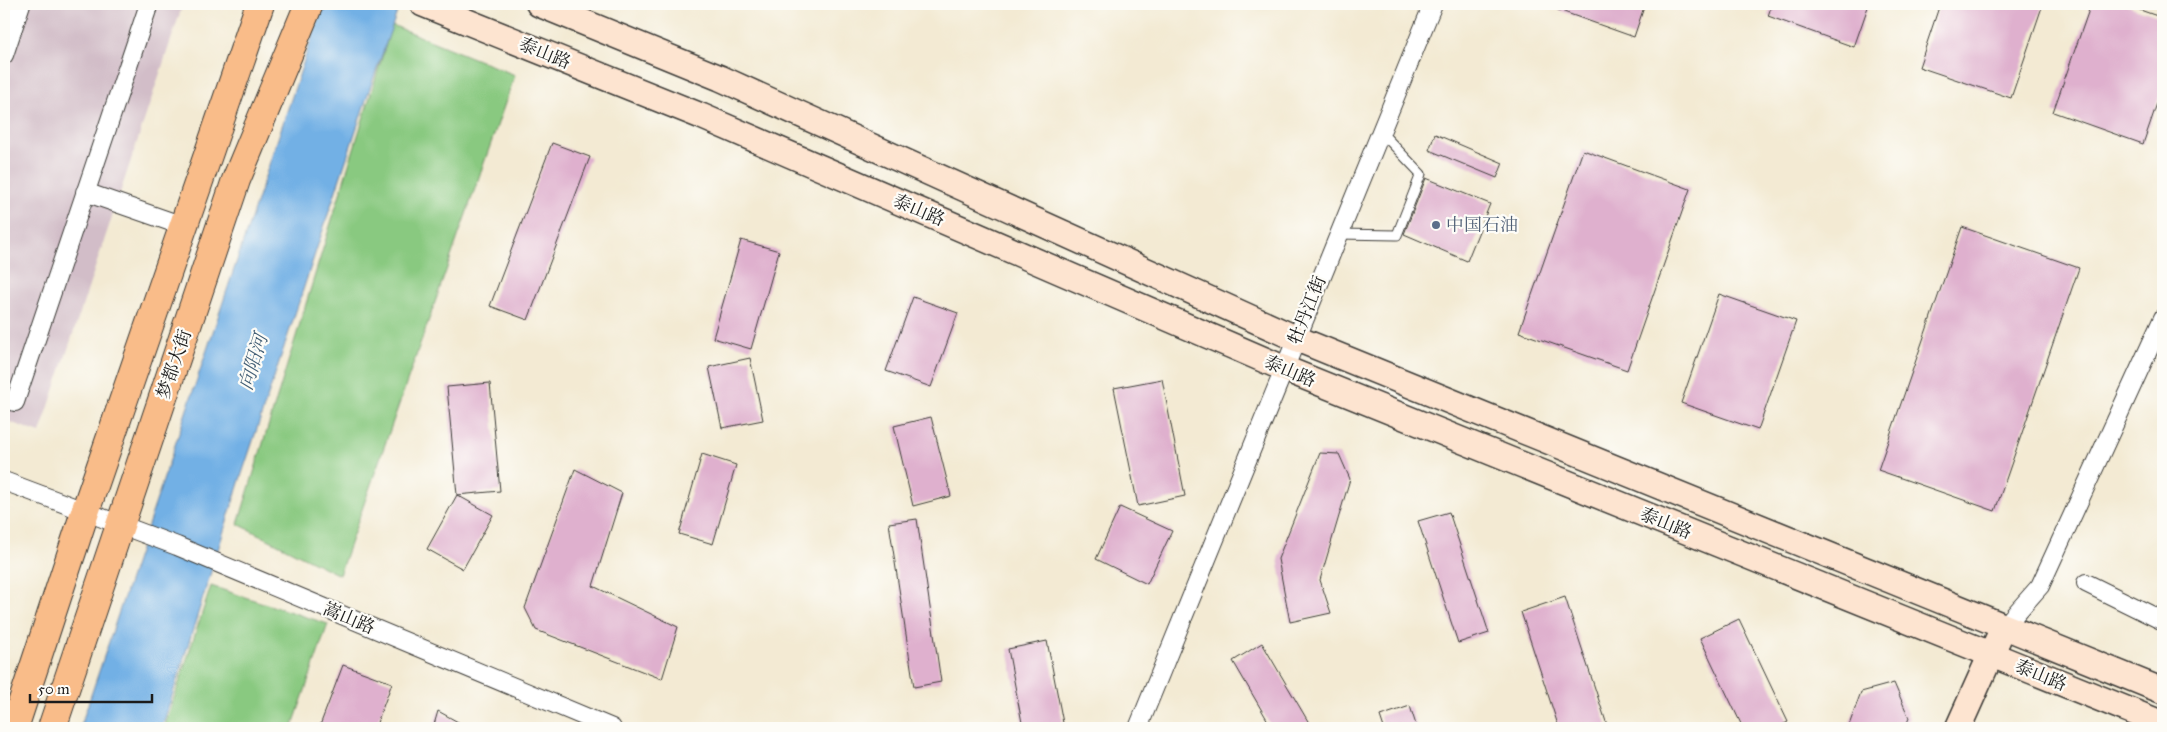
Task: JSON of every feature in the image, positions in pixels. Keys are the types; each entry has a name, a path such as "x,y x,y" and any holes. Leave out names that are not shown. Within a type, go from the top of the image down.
{"main road":[{"name":"梦都大街","path":"14,728 84,512 260,4"},
{"name":"梦都大街","path":"52,728 236,180 309,4"}],"street":[{"path":"4,55 21,4"},
{"path":"15,402 149,4"},
{"name":"泰山路","path":"424,4 702,116 1283,368 2163,724"},
{"name":"泰山路","path":"538,4 720,78 1295,338 2003,628 2163,691"},
{"name":"牡丹江街","path":"1138,728 1295,338 1433,4"},
{"path":"85,192 183,226"},
{"path":"1958,728 2003,628 2040,586 2163,318"},
{"name":"嵩山路","path":"4,481 177,546 612,728"},
{"path":"2086,583 2163,620"}],"lane":[{"path":"1338,234 1397,235 1421,174 1380,131"}],"shaded area":[{"path":"29,4 183,4 40,433 4,420 4,75"}],"green space":[{"path":"392,25 515,75 339,575 238,524"},
{"path":"211,586 328,624 292,728 164,728"}],"water":[{"name":"向阳河","path":"323,4 400,4 369,91 239,483 162,728 80,728"}],"building":[{"path":"1547,4 1645,4 1634,37 1547,6"},
{"path":"1772,4 1869,4 1854,47 1768,16"},
{"path":"1940,4 2043,4 2011,98 1919,67"},
{"path":"2091,4 2123,4 2163,18 2163,86 2143,144 2053,112"},
{"path":"1435,134 1503,163 1497,178 1429,150"},
{"path":"552,143 590,157 528,320 490,306"},
{"path":"1583,150 1690,189 1627,370 1519,332"},
{"path":"1426,178 1490,204 1467,261 1404,234"},
{"path":"1962,227 2079,268 1995,511 1878,470"},
{"path":"741,240 779,251 751,349 713,338"},
{"path":"1719,294 1796,321 1758,430 1681,403"},
{"path":"913,297 958,313 931,387 886,371"},
{"path":"750,358 763,420 722,428 709,367"},
{"path":"1162,379 1185,496 1138,506 1114,388"},
{"path":"490,383 500,491 457,495 447,387"},
{"path":"931,417 951,496 913,506 894,426"},
{"path":"1320,453 1339,454 1350,479 1320,580 1331,613 1290,622 1278,559"},
{"path":"702,454 736,465 713,544 679,534"},
{"path":"575,469 622,493 593,586 678,627 662,679 536,630 525,608"},
{"path":"457,495 493,515 463,569 427,549"},
{"path":"1120,507 1172,531 1147,584 1096,559"},
{"path":"1449,512 1489,633 1458,643 1418,521"},
{"path":"917,519 941,682 914,687 889,523"},
{"path":"1565,597 1608,728 1559,728 1521,612"},
{"path":"1739,619 1788,722 1776,728 1743,728 1700,638"},
{"path":"1047,641 1064,728 1023,728 1008,649"},
{"path":"1262,643 1312,728 1272,728 1233,661"},
{"path":"343,665 392,683 375,728 319,728"},
{"path":"1894,683 1909,718 1905,728 1848,728 1861,692"},
{"path":"1410,706 1417,728 1384,728 1380,716"},
{"path":"438,711 469,728 433,728"}],"place":[{"name":"中国石油","path":"1436,225"}]}
